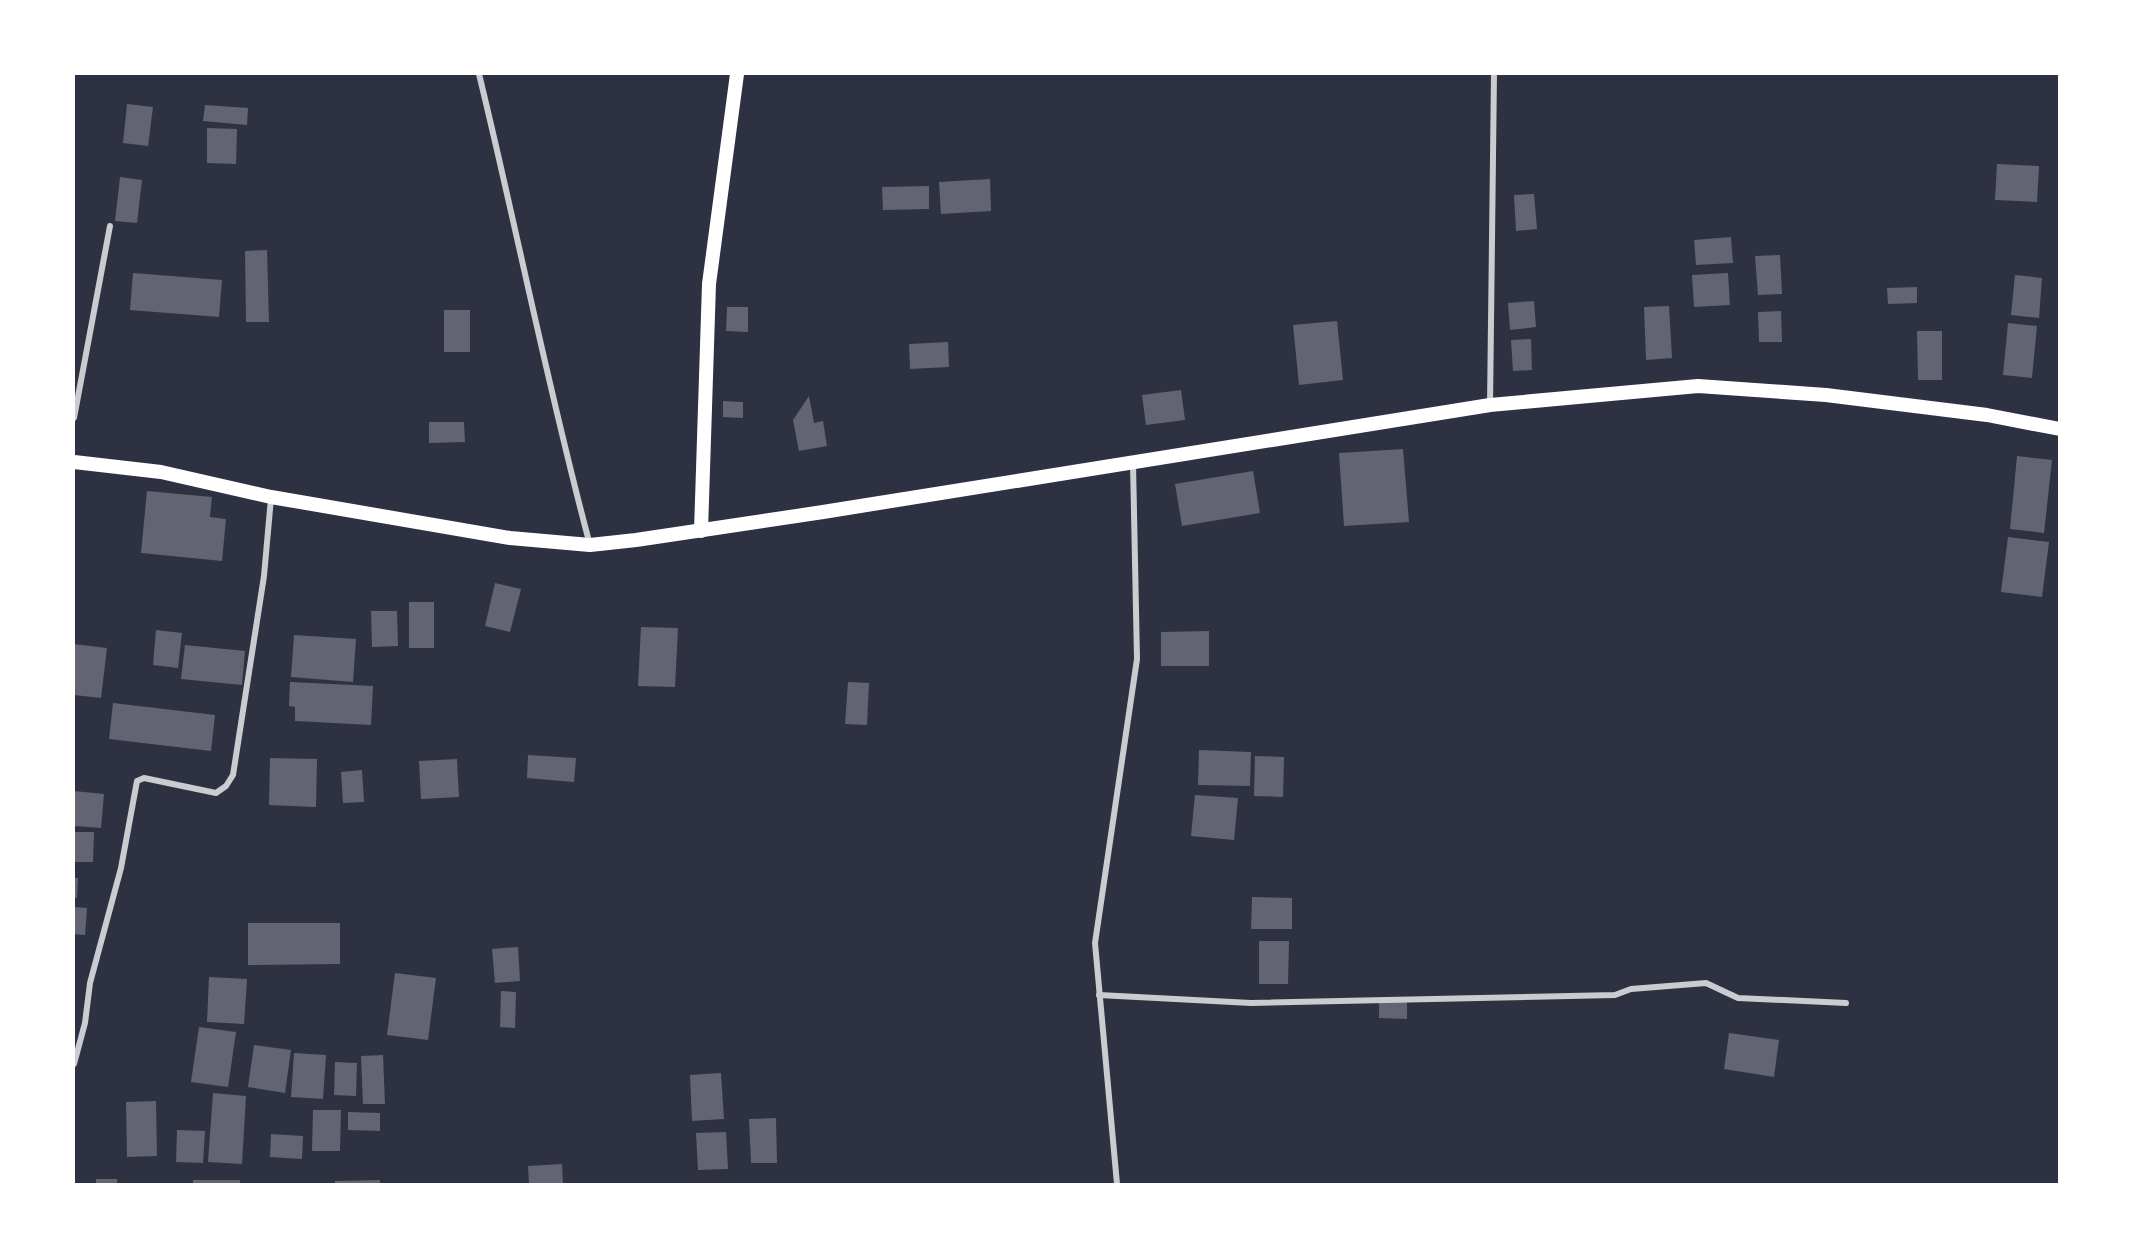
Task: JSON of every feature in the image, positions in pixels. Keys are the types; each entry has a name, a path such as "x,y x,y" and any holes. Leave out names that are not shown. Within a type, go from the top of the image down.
{"main road":[{"path":"701,531 709,284 737,74"},
{"path":"74,462 161,472 271,497 510,538 590,545 701,531 1490,405 1698,386 1826,395 1987,415 2060,429"}],"street":[{"path":"479,74 561,438 590,545"},
{"path":"1490,405 1494,74"},
{"path":"74,418 110,226"},
{"path":"1117,1185 1095,943 1137,659 1132,462"},
{"path":"74,1064 85,1023 90,983 121,868 137,781 144,778 216,793 226,786 233,774 264,576 271,497"},
{"path":"1100,995 1262,1003 1615,995 1631,988 1706,983 1738,998 1846,1003"}],"building":[{"path":"127,104 153,107 148,146 123,143"},
{"path":"205,105 248,108 247,125 203,121"},
{"path":"207,128 237,129 236,164 207,163"},
{"path":"1997,164 2039,166 2037,202 1995,200"},
{"path":"120,177 142,180 137,223 115,221"},
{"path":"990,179 991,211 941,214 939,182"},
{"path":"929,186 929,209 883,210 882,187"},
{"path":"1534,194 1537,229 1516,231 1514,195"},
{"path":"1731,237 1733,263 1696,265 1694,240"},
{"path":"267,250 269,322 246,322 245,251"},
{"path":"1780,255 1782,294 1758,295 1755,256"},
{"path":"133,273 222,280 219,317 130,310"},
{"path":"1728,273 1730,305 1694,307 1692,275"},
{"path":"2015,275 2042,278 2039,318 2011,315"},
{"path":"1917,287 1917,303 1888,304 1887,288"},
{"path":"1534,301 1536,327 1510,330 1508,303"},
{"path":"1669,306 1672,358 1646,360 1644,307"},
{"path":"727,307 748,307 748,332 726,331"},
{"path":"444,310 470,310 470,352 444,352"},
{"path":"1781,311 1782,342 1759,342 1758,312"},
{"path":"1337,321 1343,380 1299,385 1293,325"},
{"path":"2008,323 2037,326 2032,378 2003,375"},
{"path":"1917,331 1942,331 1942,380 1918,380"},
{"path":"1531,339 1532,370 1513,371 1511,340"},
{"path":"948,342 949,367 910,369 909,344"},
{"path":"1181,390 1185,420 1146,425 1142,395"},
{"path":"809,396 814,423 823,421 827,446 799,451 793,420"},
{"path":"723,401 743,402 743,418 723,417"},
{"path":"429,422 464,422 465,442 429,443"},
{"path":"1403,449 1409,522 1344,526 1339,453"},
{"path":"2017,456 2052,460 2044,533 2010,529"},
{"path":"1253,471 1260,513 1182,526 1175,484"},
{"path":"147,491 212,497 210,517 226,519 222,561 141,553"},
{"path":"2008,537 2049,542 2042,597 2001,592"},
{"path":"495,583 521,589 510,632 485,626"},
{"path":"409,602 434,602 434,648 409,648"},
{"path":"371,611 397,611 398,646 372,647"},
{"path":"641,627 678,628 675,687 638,686"},
{"path":"156,630 182,633 178,668 153,665"},
{"path":"1209,631 1209,666 1161,666 1161,632"},
{"path":"294,635 356,639 353,682 291,677"},
{"path":"74,644 107,648 101,698 74,695"},
{"path":"185,645 245,651 242,685 181,679"},
{"path":"290,682 373,686 371,725 295,721 295,707 289,706"},
{"path":"848,682 869,683 867,725 845,724"},
{"path":"113,703 215,715 211,751 109,739"},
{"path":"1199,750 1251,752 1250,786 1198,785"},
{"path":"528,755 576,758 574,782 527,778"},
{"path":"1255,756 1284,757 1283,797 1254,796"},
{"path":"270,758 317,759 316,807 269,805"},
{"path":"457,759 459,797 421,799 419,761"},
{"path":"362,770 364,802 343,803 341,772"},
{"path":"74,791 104,794 101,828 74,826"},
{"path":"1195,795 1238,798 1234,840 1191,836"},
{"path":"74,832 94,832 93,862 74,862"},
{"path":"74,878 78,878 77,898 74,898"},
{"path":"1252,897 1292,898 1292,929 1251,929"},
{"path":"74,907 87,908 85,935 74,934"},
{"path":"248,923 340,923 340,964 248,965"},
{"path":"1259,941 1289,941 1288,984 1259,984"},
{"path":"518,947 520,981 495,983 492,949"},
{"path":"395,973 436,978 428,1040 387,1035"},
{"path":"209,977 247,979 244,1024 207,1022"},
{"path":"501,991 516,992 515,1028 500,1027"},
{"path":"1379,1000 1407,1000 1407,1019 1379,1018"},
{"path":"199,1027 236,1032 228,1087 191,1082"},
{"path":"1729,1033 1779,1040 1774,1077 1724,1069"},
{"path":"254,1045 291,1050 285,1093 248,1087"},
{"path":"294,1053 326,1055 323,1099 291,1097"},
{"path":"383,1055 385,1104 363,1104 361,1056"},
{"path":"335,1062 357,1063 356,1096 334,1095"},
{"path":"721,1073 724,1119 692,1121 690,1075"},
{"path":"213,1093 246,1096 242,1164 208,1162"},
{"path":"156,1101 157,1156 127,1157 126,1102"},
{"path":"313,1110 341,1110 340,1151 312,1151"},
{"path":"348,1112 380,1113 380,1131 348,1130"},
{"path":"776,1118 777,1163 751,1163 749,1119"},
{"path":"177,1130 205,1131 203,1163 176,1162"},
{"path":"726,1132 728,1169 698,1170 696,1133"},
{"path":"271,1134 303,1136 302,1159 270,1157"},
{"path":"562,1164 563,1184 529,1184 528,1166"},
{"path":"96,1179 117,1179 117,1184 96,1184"},
{"path":"193,1180 240,1180 240,1184 193,1184"},
{"path":"380,1180 380,1184 335,1184 335,1181"}]}
